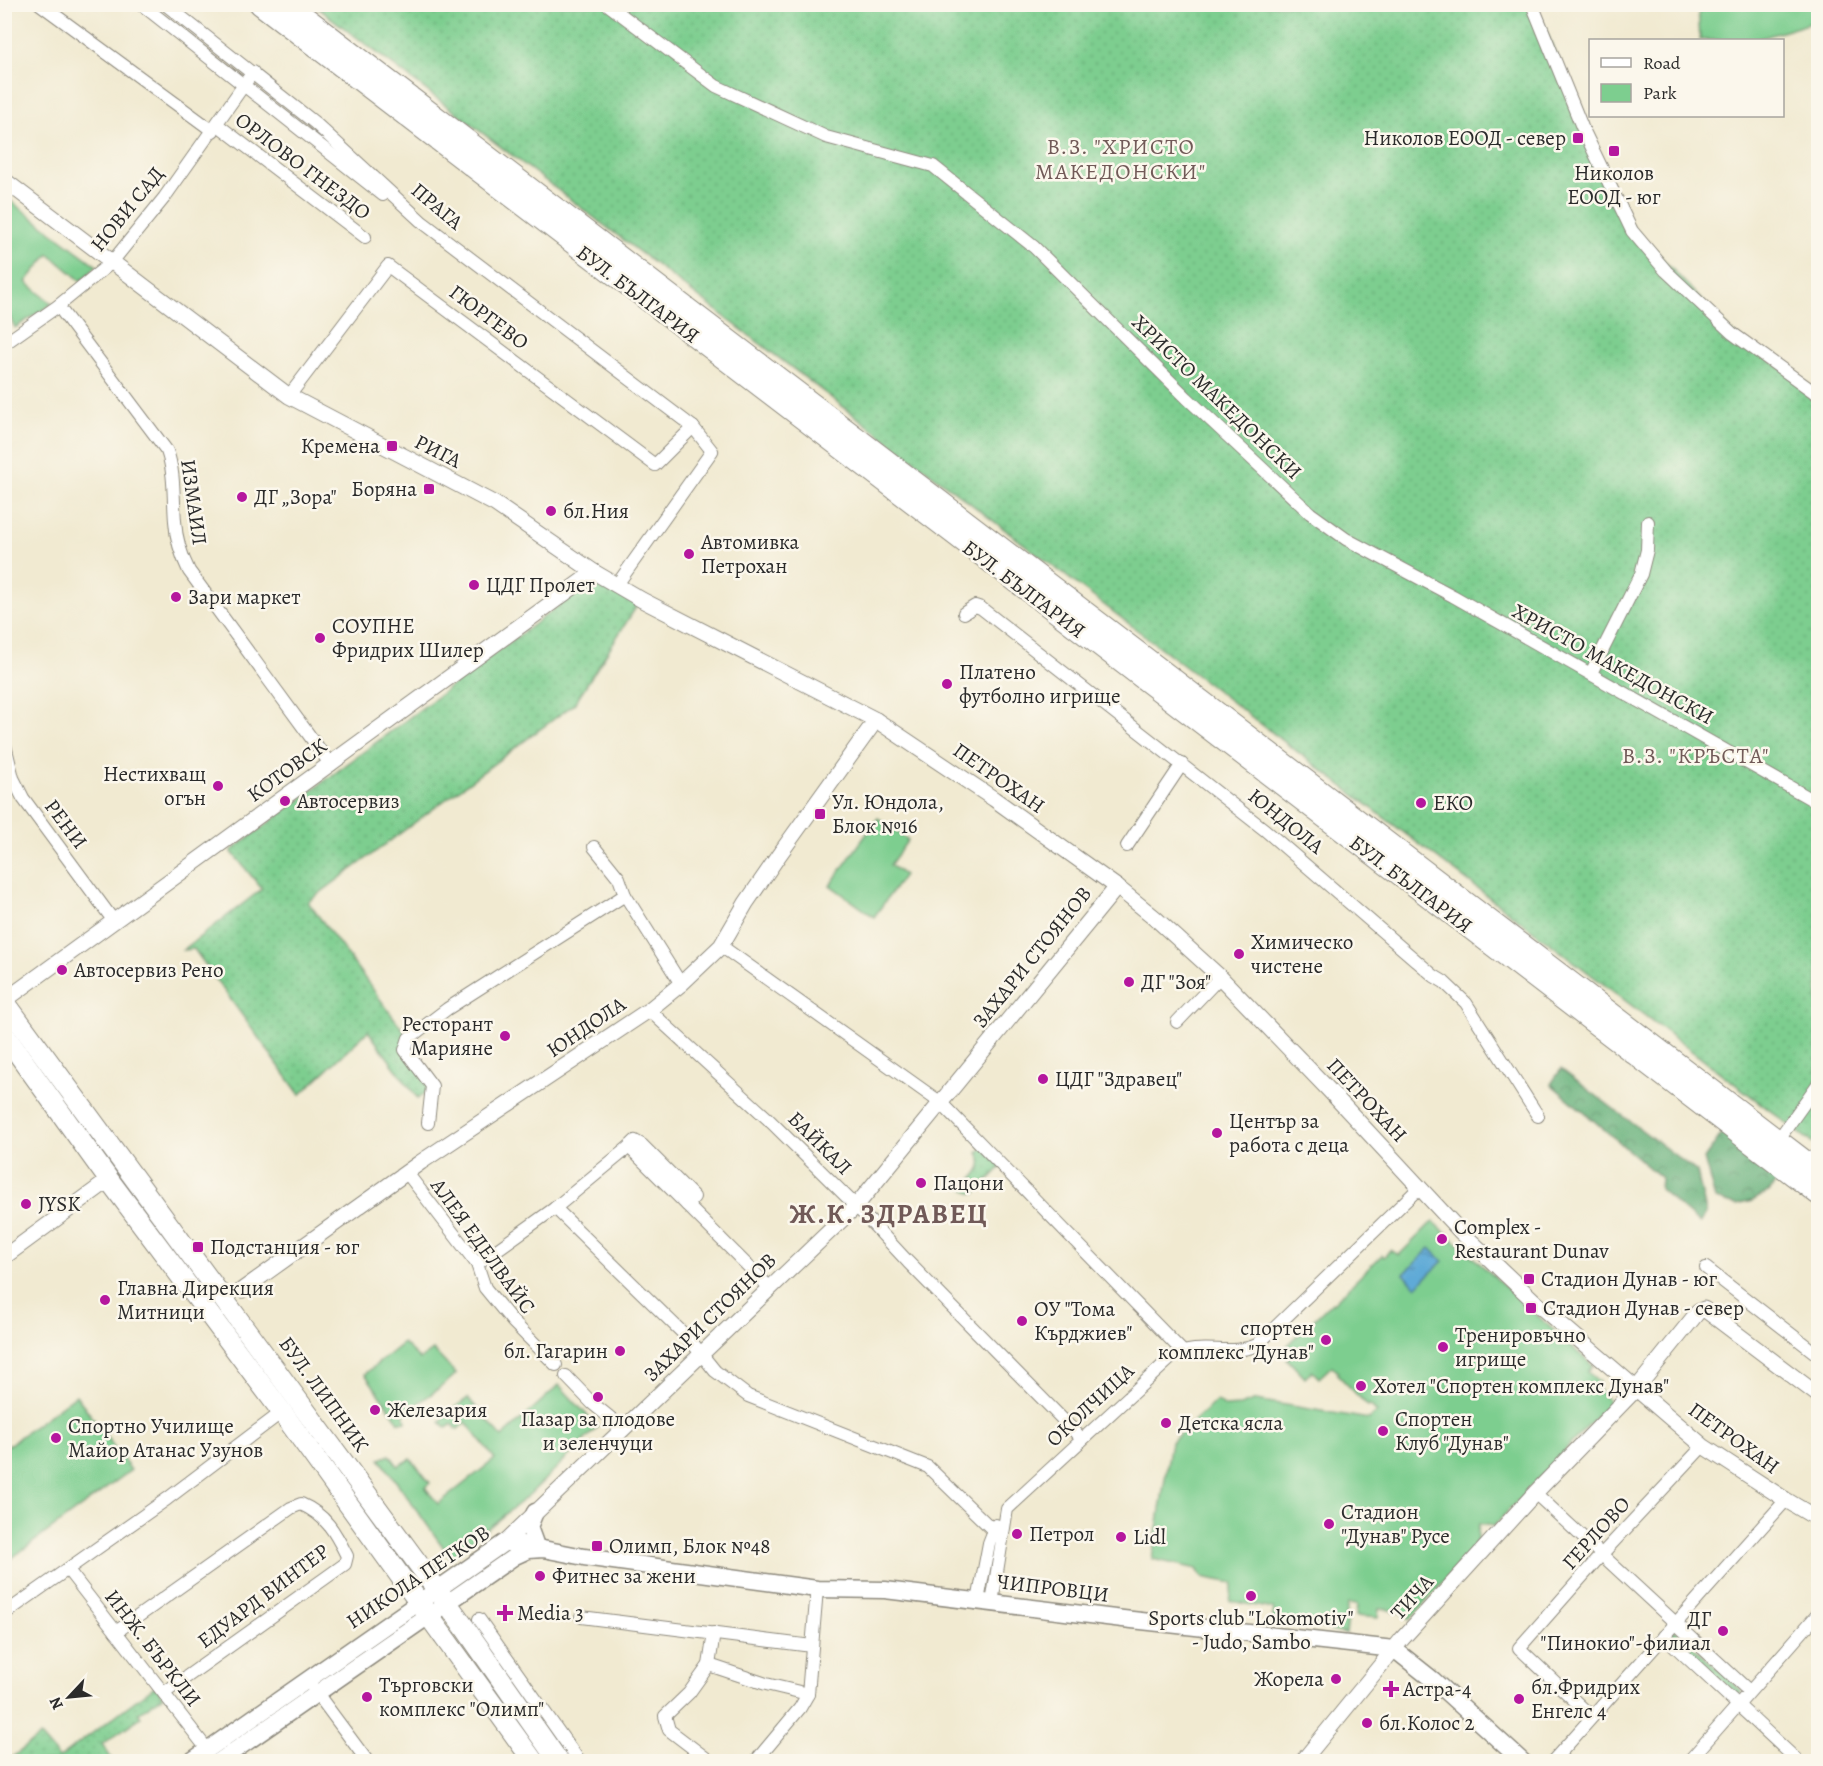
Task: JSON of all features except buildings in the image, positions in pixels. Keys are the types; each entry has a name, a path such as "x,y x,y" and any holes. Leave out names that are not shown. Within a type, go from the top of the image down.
{"highway":[{"name":"БУЛ. БЪЛГАРИЯ","path":"261,4 1818,1194"},
{"name":"БУЛ. БЪЛГАРИЯ","path":"288,4 1818,1171"}],"main road":[{"name":"БУЛ. ЛИПНИК","path":"5,1001 235,1312 559,1761"},
{"path":"4,1035 282,1412 534,1761"},
{"path":"535,1512 529,1527 537,1549"},
{"name":"НИКОЛА ПЕТКОВ","path":"190,1761 212,1755 424,1610 504,1543 537,1549"},
{"name":"НИКОЛА ПЕТКОВ","path":"442,1597 515,1556 537,1549"},
{"name":"ЧИПРОВЦИ","path":"537,1549 817,1589 885,1590 1394,1649"},
{"path":"1394,1649 1523,1761"}],"street":[{"name":"ОРЛОВО ГНЕЗДО","path":"40,4 365,237"},
{"path":"141,4 387,199 422,221"},
{"name":"ПРАГА","path":"165,4 315,123 422,221 693,427"},
{"name":"ХРИСТО МАКЕДОНСКИ","path":"607,4 716,86 826,137 933,166 1034,247 1187,398 1310,513 1346,539 1591,673 1818,803"},
{"path":"1532,4 1582,127 1632,231 1666,271 1732,333 1818,396"},
{"name":"НОВИ САД","path":"4,344 58,306 112,262 164,198 253,72"},
{"name":"РИГА","path":"4,180 289,396 495,504 616,586 876,720"},
{"name":"ГЮРГЕВО","path":"289,396 388,266 655,465 693,427"},
{"name":"ИЗМАИЛ","path":"58,306 167,451 171,463 175,524 180,553 189,572 331,765"},
{"path":"616,586 712,451 693,427"},
{"path":"1591,673 1641,573 1647,550 1648,522"},
{"name":"КОТОВСК","path":"5,1001 113,920 331,765 594,572"},
{"name":"ЮНДОЛА","path":"964,613 975,606 981,608 1265,830 1444,982 1466,1003 1538,1116"},
{"name":"ПЕТРОХАН","path":"876,720 994,799 1117,887 1154,917 1220,977 1479,1250 1534,1300 1703,1446 1786,1500 1817,1516"},
{"name":"ЮНДОЛА","path":"242,1290 407,1173 649,1010 681,984 721,946 746,903 876,720"},
{"name":"РЕНИ","path":"4,741 13,778 23,798 113,920"},
{"path":"1127,846 1182,764"},
{"path":"594,847 618,878 625,895 681,984"},
{"name":"ЗАХАРИ СТОЯНОВ","path":"504,1543 856,1206 1117,887"},
{"path":"428,1123 432,1086 405,1050 409,1038 447,1009 625,895"},
{"path":"721,946 941,1103 1182,1351 1241,1349 1257,1345 1419,1188"},
{"path":"1177,1022 1220,977"},
{"name":"БАЙКАЛ","path":"649,1010 767,1118 856,1206 1082,1439"},
{"path":"1778,1140 1818,1084"},
{"path":"477,1264 555,1208 629,1147 770,1288"},
{"name":"АЛЕЯ ЕДЕЛВАЙС","path":"407,1173 477,1264 485,1288 513,1322 556,1365"},
{"path":"4,1257 110,1180"},
{"path":"555,1208 690,1340 715,1371 748,1396 928,1467 993,1530 985,1602"},
{"path":"1706,1268 1818,1355"},
{"path":"218,1291 242,1290 235,1312"},
{"name":"ТИЧА","path":"1302,1761 1394,1649 1535,1493 1636,1389 1698,1312 1704,1309 1818,1395"},
{"name":"ОКОЛЧИЦА","path":"993,1530 1007,1509 1161,1366 1182,1351"},
{"path":"566,1376 592,1403 624,1429"},
{"path":"4,1614 68,1570 282,1412"},
{"name":"ГЕРЛОВО","path":"1591,1716 1519,1648 1602,1554 1703,1446"},
{"path":"1535,1493 1749,1692"},
{"path":"1552,1761 1786,1500"},
{"name":"ЕДУАРД ВИНТЕР","path":"116,1632 291,1508 301,1504 313,1509 326,1520 347,1556 345,1564 164,1693"},
{"path":"985,1602 1007,1509"},
{"name":"ИНЖ. БЪРКЛИ","path":"68,1570 212,1755"},
{"path":"755,1761 800,1708 808,1694 817,1589"},
{"path":"1688,1761 1818,1614"},
{"path":"581,1617 812,1646"},
{"path":"479,1619 580,1761"},
{"path":"711,1761 669,1730 665,1716 689,1693 709,1665 714,1633"},
{"path":"1665,1636 1799,1761"},
{"path":"709,1665 766,1684 808,1694"},
{"path":"313,1687 368,1761"}],"green space":[{"path":"314,5 1535,5 1626,220 1732,333 1818,395 1818,1147"},
{"path":"1698,5 1818,5 1818,21 1758,39 1700,39"},
{"path":"9,200 97,266 81,281 49,254 26,282 52,304 15,328 5,307 4,205"},
{"path":"589,583 638,604 574,704 308,902 409,1038 406,1050 432,1086 418,1099 368,1031 300,1095 194,949 183,950 262,889 231,851"},
{"path":"878,818 908,840 890,865 904,875 874,917 830,885"},
{"path":"1561,1069 1697,1172 1706,1212 1700,1224 1660,1189 1661,1178 1551,1084"},
{"path":"1723,1132 1781,1174 1770,1191 1752,1201 1736,1205 1715,1199 1704,1159"},
{"path":"983,1147 1002,1166 976,1193 971,1193 965,1189 981,1167 981,1158 978,1153"},
{"name":"Спортен Клуб \"Дунав\"","path":"1433,1221 1593,1366 1588,1372 1599,1382 1595,1386 1610,1402 1494,1526 1479,1524 1477,1540 1466,1556 1410,1620 1401,1612 1379,1608 1378,1618 1356,1616 1357,1605 1348,1604 1345,1617 1348,1618 1346,1634 1330,1631 1330,1629 1272,1621 1274,1609 1230,1601 1233,1583 1202,1577 1197,1569 1152,1559 1171,1442 1217,1400 1225,1407 1240,1406 1256,1400 1369,1419 1377,1412 1370,1405 1368,1406 1332,1366 1319,1378 1312,1371 1305,1378 1287,1359 1293,1353 1287,1346 1382,1255 1384,1257 1390,1250 1399,1255"},
{"path":"403,1343 420,1359 433,1350 456,1374 404,1414 406,1422 399,1422 365,1374"},
{"path":"559,1385 598,1427 530,1494 451,1558 380,1459 390,1455 398,1466 411,1459 430,1483 425,1487 438,1504 495,1459 466,1422 457,1430 453,1424 446,1428 440,1422 447,1413 468,1398 502,1437"},
{"name":"Спортно Училище Майор Атанас Узунов","path":"76,1395 131,1470 5,1563 5,1448"},
{"path":"1675,1630 1742,1691 1738,1696 1670,1635"},
{"path":"155,1686 163,1696 138,1713 141,1717 102,1744 113,1761 6,1762 40,1736 59,1758"}],"water":[{"path":"1430,1248 1443,1261 1416,1287 1404,1274"}],"place":[{"name":"Николов ЕООД - север","path":"1578,138"},
{"name":"Николов ЕООД - юг","path":"1614,151"},
{"name":"Кремена","path":"392,446"},
{"name":"Боряна","path":"429,489"},
{"name":"ДГ „Зора\"","path":"242,497"},
{"name":"бл.Ния","path":"551,511"},
{"name":"Автомивка Петрохан","path":"689,554"},
{"name":"ЦДГ Пролет","path":"474,585"},
{"name":"Зари маркет","path":"176,597"},
{"name":"СОУПНЕ Фридрих Шилер","path":"320,638"},
{"name":"Платено футболно игрище","path":"947,684"},
{"name":"Нестихващ огън","path":"218,786"},
{"name":"Автосервиз","path":"285,801"},
{"name":"ЕКО","path":"1421,803"},
{"name":"Ул. Юндола, Блок №16","path":"820,814"},
{"name":"Химическо чистене","path":"1239,954"},
{"name":"Автосервиз Рено","path":"62,970"},
{"name":"ДГ \"Зоя\"","path":"1129,982"},
{"name":"Ресторант Марияне","path":"505,1036"},
{"name":"ЦДГ \"Здравец\"","path":"1043,1079"},
{"name":"Център за работа с деца","path":"1217,1133"},
{"name":"Пацони","path":"921,1183"},
{"name":"JYSK","path":"26,1204"},
{"name":"Complex - Restaurant Dunav","path":"1442,1239"},
{"name":"Подстанция - юг","path":"198,1247"},
{"name":"Стадион Дунав - юг","path":"1529,1279"},
{"name":"Главна Дирекция Митници","path":"105,1300"},
{"name":"Стадион Дунав - север","path":"1531,1308"},
{"name":"ОУ \"Тома Кърджиев\"","path":"1022,1321"},
{"name":"спортен комплекс \"Дунав\"","path":"1326,1340"},
{"name":"Тренировъчно игрище","path":"1443,1347"},
{"name":"бл. Гагарин","path":"620,1351"},
{"name":"Хотел \"Спортен комплекс Дунав\"","path":"1361,1386"},
{"name":"Пазар за плодове и зеленчуци","path":"598,1397"},
{"name":"Железария","path":"375,1410"},
{"name":"Детска ясла","path":"1166,1423"},
{"name":"Спортен Клуб \"Дунав\"","path":"1383,1431"},
{"name":"Спортно Училище Майор Атанас Узунов","path":"56,1438"},
{"name":"Стадион \"Дунав\" Русе","path":"1329,1524"},
{"name":"Петрол","path":"1017,1534"},
{"name":"Lidl","path":"1121,1537"},
{"name":"Олимп, Блок №48","path":"597,1546"},
{"name":"Фитнес за жени","path":"540,1576"},
{"name":"Sports club \"Lokomotiv\" - Judo, Sambo","path":"1251,1596"},
{"name":"Media 3","path":"505,1613"},
{"name":"ДГ \"Пинокио\"-филиал","path":"1723,1631"},
{"name":"Жорела","path":"1336,1679"},
{"name":"Астра-4","path":"1391,1689"},
{"name":"Търговски комплекс \"Олимп\"","path":"367,1697"},
{"name":"бл.Фридрих Енгелс 4","path":"1519,1699"},
{"name":"бл.Колос 2","path":"1367,1723"}],"district":[{"name":"В.З. \"ХРИСТО МАКЕДОНСКИ\"","path":"1121,160"},
{"name":"В.З. \"КРЪСТА\"","path":"1696,756"},
{"name":"Ж.К. ЗДРАВЕЦ","path":"889,1214"}]}
